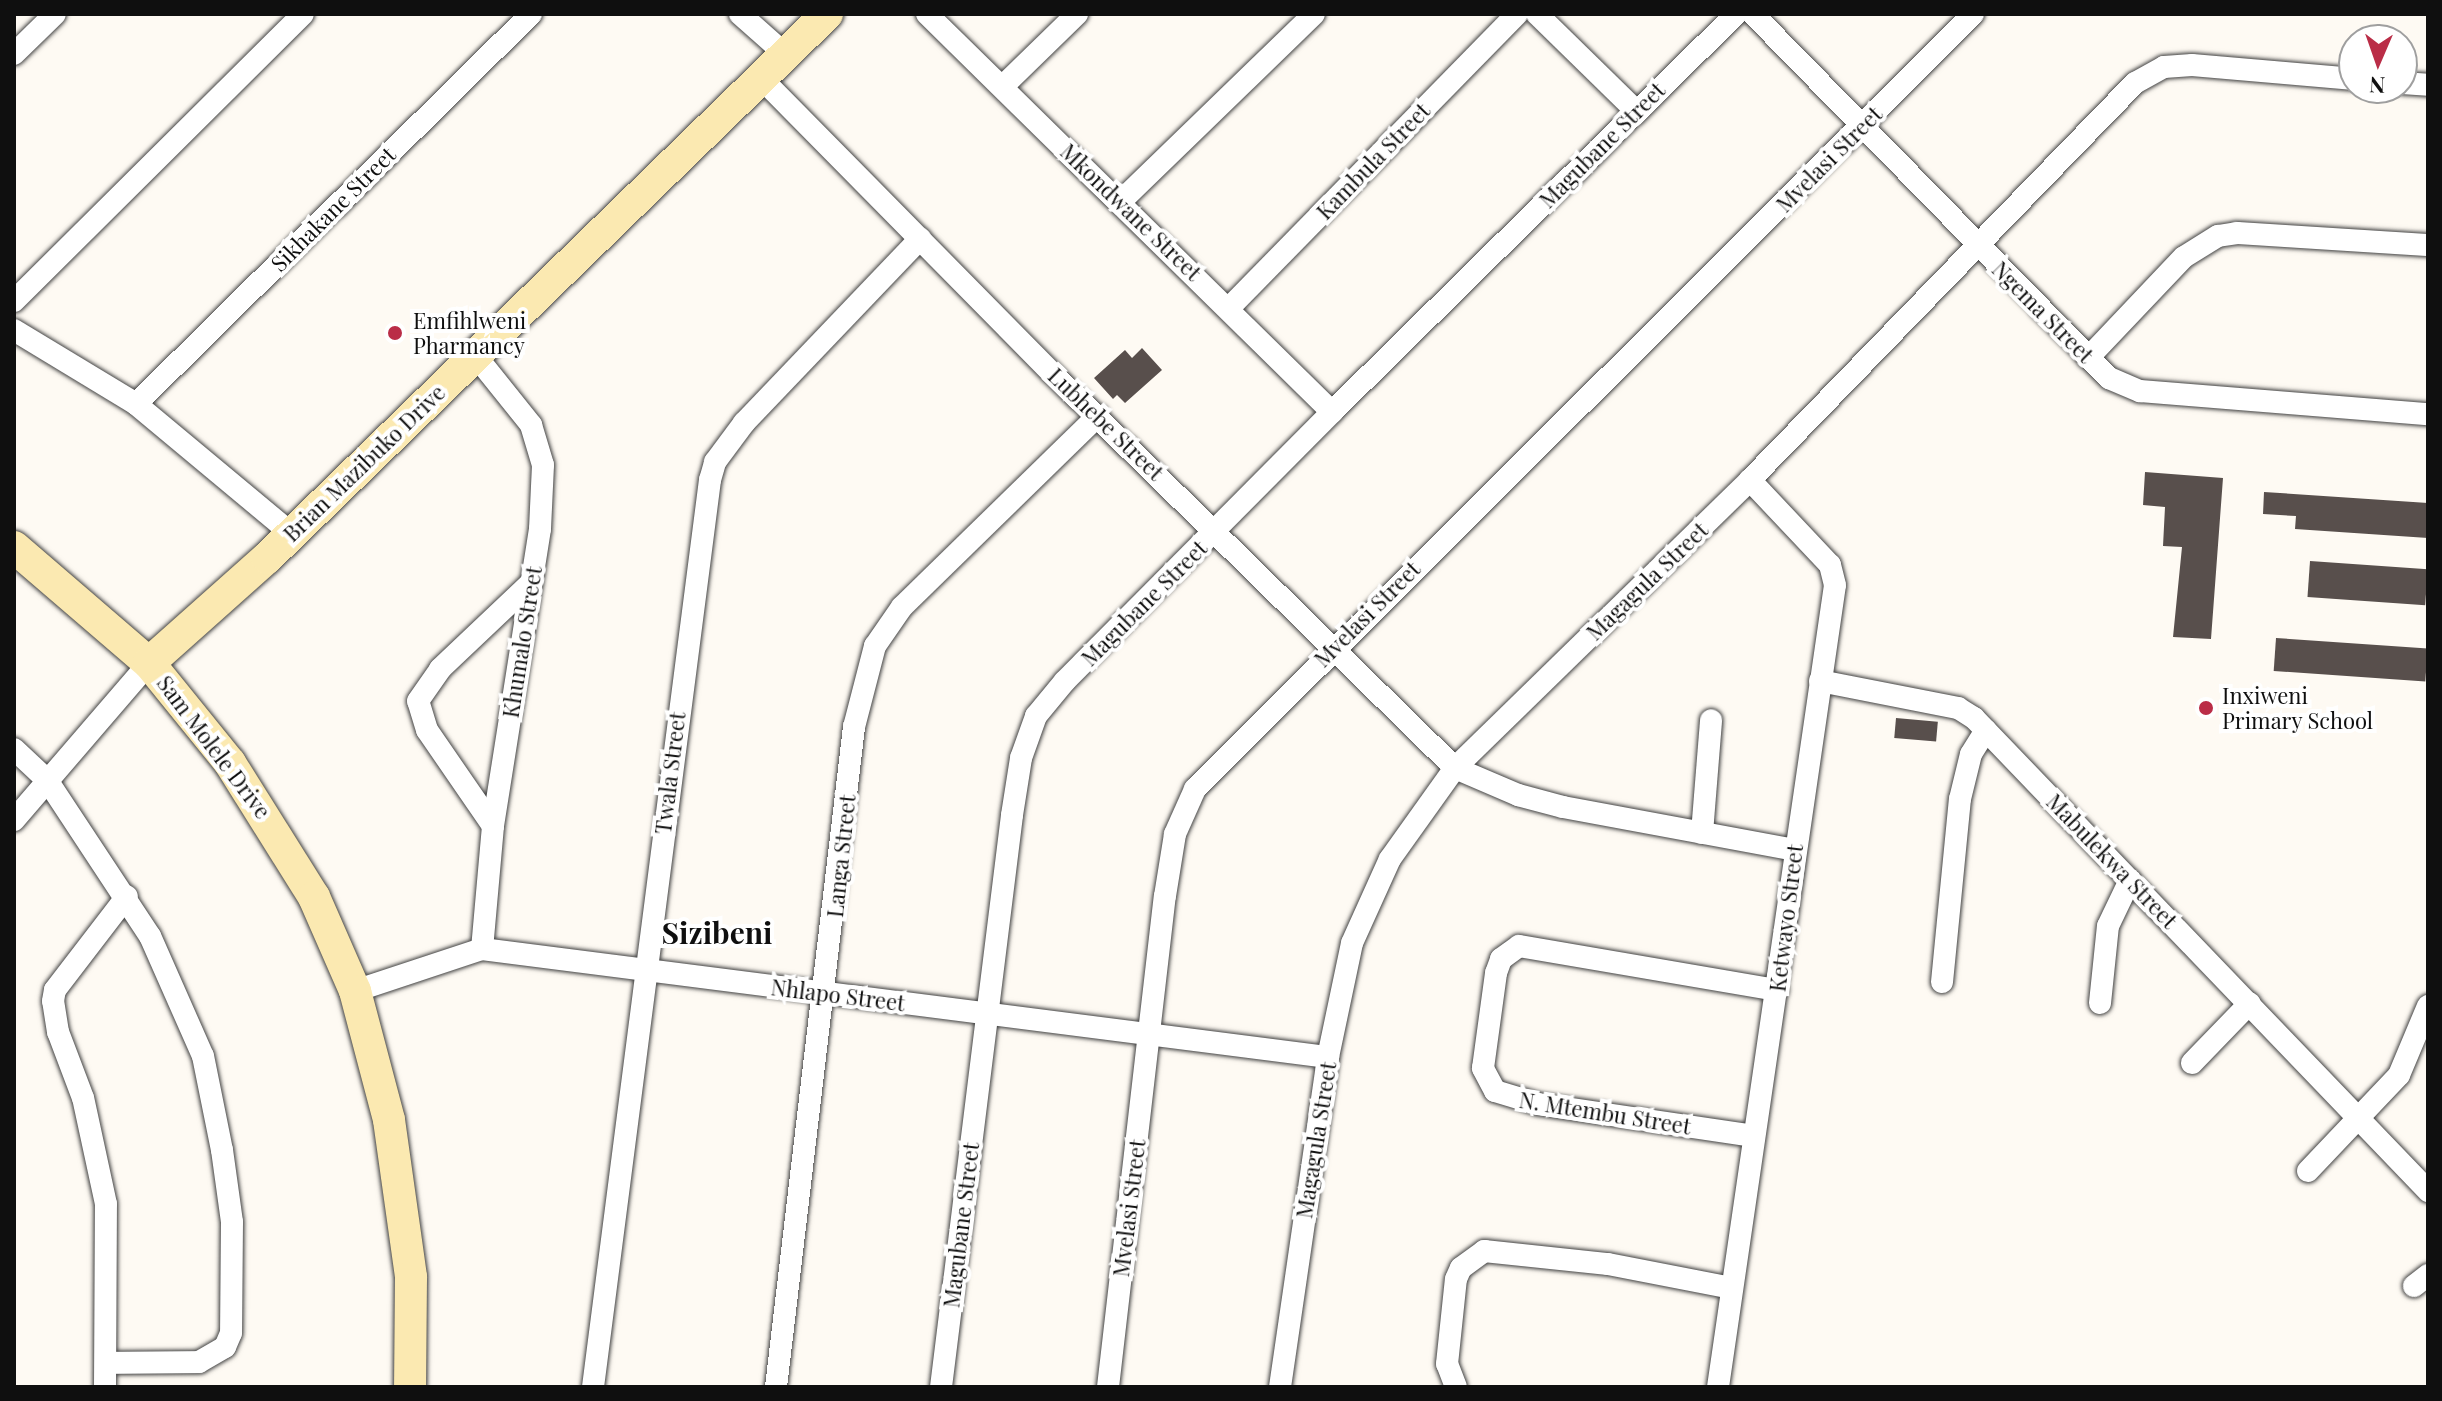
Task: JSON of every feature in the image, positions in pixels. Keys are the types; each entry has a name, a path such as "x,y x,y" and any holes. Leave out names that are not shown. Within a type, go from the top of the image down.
{"street":[{"path":"14,54 55,14"},
{"path":"14,301 303,14"},
{"name":"Sikhakane Street","path":"136,404 531,14"},
{"path":"740,14 785,54"},
{"name":"Brian Mazibuko Drive","path":"14,820 149,663 292,534 827,14"},
{"name":"Mkondwane Street","path":"927,14 1004,85 1230,307 1332,412"},
{"path":"1004,85 1077,14"},
{"path":"1120,202 1314,14"},
{"name":"Kambula Street","path":"1230,307 1517,14"},
{"path":"1537,14 1636,111"},
{"name":"Magubane Street","path":"941,1387 1014,800 1032,725 1065,681 1332,412 1736,14"},
{"name":"Ngema Street","path":"1753,14 1865,125 1979,247 2109,378 2140,391 2428,414"},
{"name":"Mvelasi Street","path":"1108,1387 1165,896 1182,812 1223,757 1865,125 1973,14"},
{"name":"Magagula Street","path":"1280,1387 1328,1057 1352,943 1364,911 1410,828 1455,768 1750,480 2149,74 2192,65 2338,78"},
{"name":"Lubhebe Street","path":"760,77 1455,768"},
{"path":"2088,358 2184,257 2218,236 2428,245"},
{"name":"Twala Street","path":"593,1387 647,970 690,598 715,462 744,423 920,239"},
{"path":"14,330 136,404 292,534"},
{"name":"Khumalo Street","path":"475,355 531,425 541,447 543,494 493,826 482,949"},
{"name":"Langa Street","path":"776,1387 826,993 854,727 875,646 902,607 1098,416"},
{"name":"Ketwayo Street","path":"1718,1387 1834,576 1750,480"},
{"name":"Sam Molele Drive","path":"14,547 149,663 273,826 314,897 355,991 373,1049 402,1197 411,1277 414,1381"},
{"path":"493,826 427,730 418,701 440,669 531,583"},
{"name":"Mabulekwa Street","path":"1820,681 1958,708 1986,730 2428,1191"},
{"path":"1702,833 1711,720"},
{"path":"1942,982 1960,799 1971,754 1986,730"},
{"path":"14,749 47,780 127,896 179,996 203,1056 232,1222 231,1333 216,1357 171,1366 106,1363"},
{"path":"1455,768 1518,795 1795,850"},
{"path":"2100,1003 2108,926 2130,880"},
{"path":"105,1387 106,1204 83,1098 58,1032 53,1001 55,990 127,896"},
{"name":"N. Mtembu Street","path":"1754,1136 1538,1104 1495,1091 1483,1068 1496,973 1501,959 1519,946 1777,990"},
{"name":"Nhlapo Street","path":"355,991 482,949 1328,1057"},
{"path":"2192,1063 2250,1003"},
{"path":"2308,1171 2360,1121 2399,1075 2428,1006"},
{"path":"1456,1387 1447,1364 1456,1279 1461,1268 1484,1251 1608,1264 1732,1288"}],"building":[{"path":"1142,348 1162,370 1125,403 1117,395 1113,399 1094,378 1125,350 1132,358"},
{"path":"2145,472 2223,478 2211,639 2173,637 2182,547 2163,546 2165,507 2143,505"},
{"path":"2264,492 2428,503 2428,538 2295,529 2296,516 2263,514"},
{"path":"2310,561 2428,569 2425,605 2307,597"},
{"path":"2276,638 2428,649 2425,682 2274,671"},
{"path":"1896,718 1938,722 1936,742 1894,738"}],"place":[{"name":"Emfihlweni Pharmancy","path":"395,333"},
{"name":"Inxiweni Primary School","path":"2206,708"}],"district":[{"name":"Sizibeni","path":"717,932"}]}
